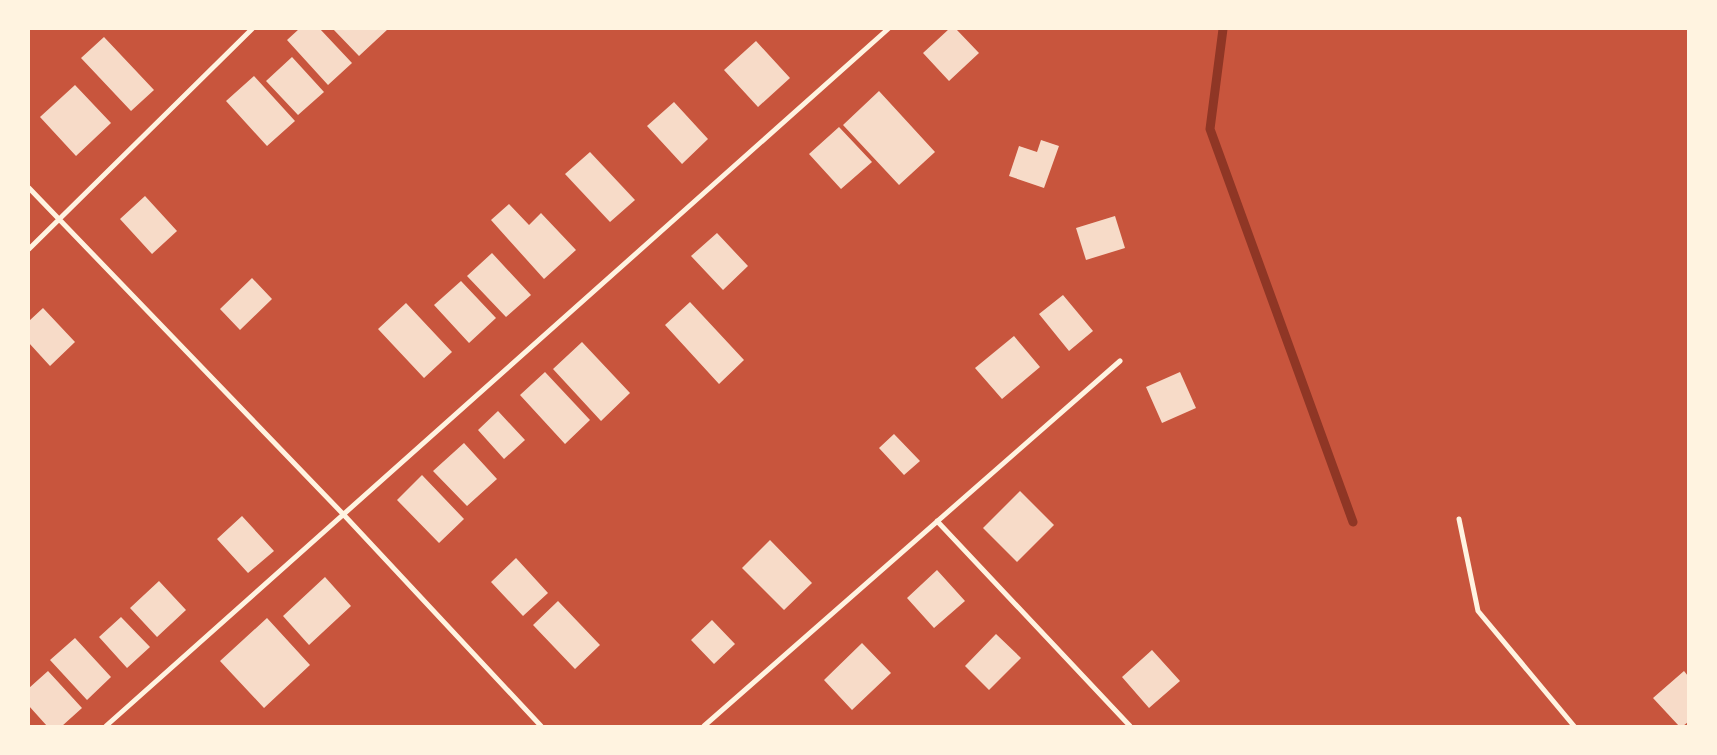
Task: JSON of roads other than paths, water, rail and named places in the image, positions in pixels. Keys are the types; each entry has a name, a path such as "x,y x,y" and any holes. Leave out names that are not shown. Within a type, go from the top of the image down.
{"street":[{"path":"29,250 252,29"},
{"path":"106,726 888,29"},
{"path":"29,188 342,514 541,726"},
{"path":"704,726 1120,361"},
{"path":"1459,519 1478,611 1574,726"},
{"path":"937,521 1130,726"}],"waterway":[{"path":"1223,29 1210,129 1353,522"}]}
